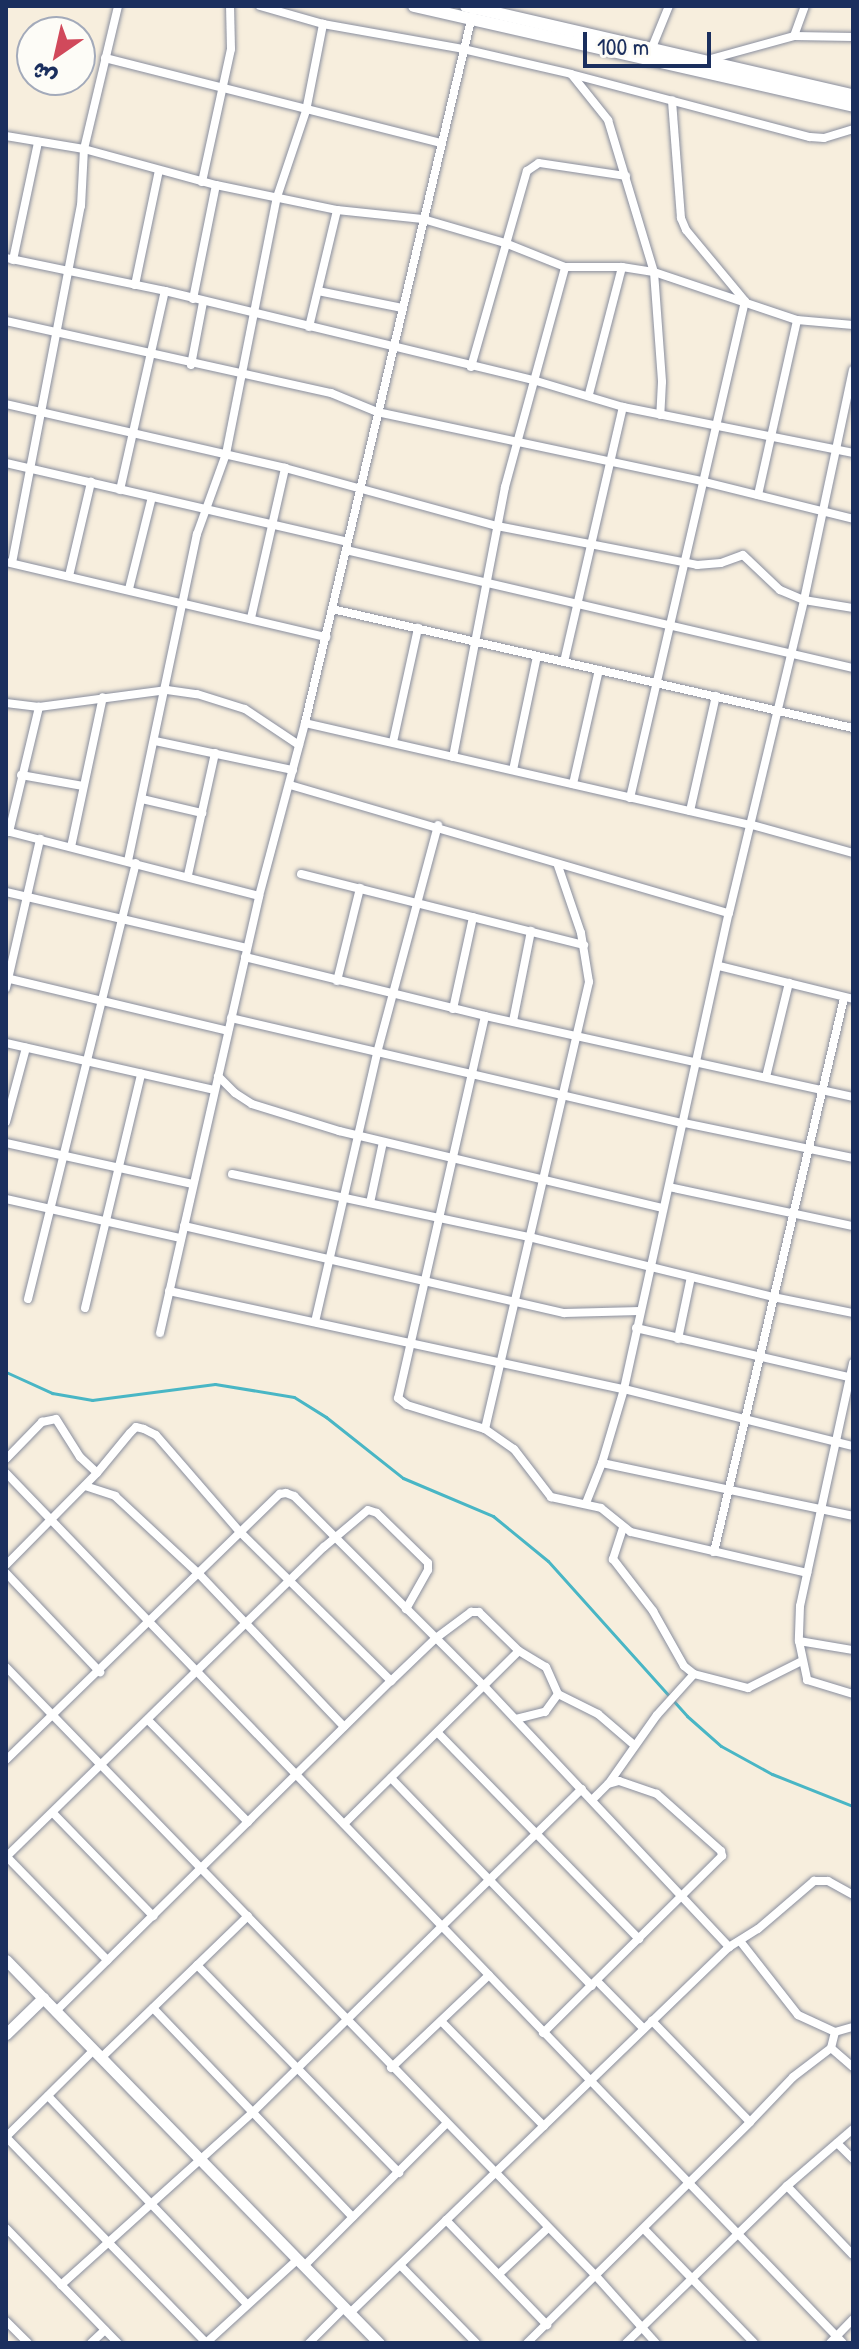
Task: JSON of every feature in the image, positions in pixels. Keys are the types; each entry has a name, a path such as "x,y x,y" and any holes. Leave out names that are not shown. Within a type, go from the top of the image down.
{"main road":[{"path":"414,6 471,10 651,50 665,60 699,62 852,97"},
{"path":"471,10 665,60 852,97"}],"street":[{"path":"118,6 84,149 81,206 31,468 9,563 326,637"},
{"path":"202,182 231,49 230,6"},
{"path":"260,6 323,24 463,49 571,74 810,137 824,138 853,129"},
{"path":"651,50 669,6"},
{"path":"794,36 805,6"},
{"path":"160,1333 259,896 326,637 471,10"},
{"path":"28,1299 121,920 142,799 205,508 226,454 277,197 306,111 323,24"},
{"path":"699,62 794,36 853,37"},
{"path":"105,58 441,143"},
{"path":"571,74 608,120 654,272 662,382 660,415"},
{"path":"672,100 681,218 686,230 745,301"},
{"path":"6,136 84,149 202,182 337,210 423,219 505,243 565,267 622,267 654,272 797,320 853,325"},
{"path":"38,142 10,259 165,291 589,394 623,407 853,453"},
{"path":"471,367 505,243 531,167 539,163 626,176"},
{"path":"135,285 159,170"},
{"path":"193,299 216,185"},
{"path":"309,327 337,210"},
{"path":"453,757 516,442 565,267"},
{"path":"589,394 622,267"},
{"path":"120,490 165,291"},
{"path":"318,291 402,308"},
{"path":"630,798 673,624 715,423 745,301"},
{"path":"191,365 203,302"},
{"path":"758,495 797,320"},
{"path":"6,321 191,365 243,371 331,393 377,412 705,482 853,519"},
{"path":"586,1503 602,1463 624,1389 729,913 792,655 853,370"},
{"path":"6,404 285,468 497,526 710,566 743,555 771,585 804,600 853,608"},
{"path":"564,662 623,407"},
{"path":"6,463 205,508 489,582 853,668"},
{"path":"251,618 285,468"},
{"path":"69,576 91,482"},
{"path":"129,589 152,497"},
{"path":"332,609 853,728"},
{"path":"393,742 418,628"},
{"path":"513,770 537,656"},
{"path":"573,784 599,670"},
{"path":"6,703 39,707 167,690 209,697 245,709 299,745"},
{"path":"690,811 716,696"},
{"path":"71,847 103,697"},
{"path":"39,707 8,831 188,875 259,896"},
{"path":"305,723 752,825 853,853"},
{"path":"155,741 293,770"},
{"path":"188,875 215,753"},
{"path":"21,775 83,786"},
{"path":"290,785 438,825 558,866 690,899 729,913"},
{"path":"142,799 202,813"},
{"path":"315,1322 377,1053 438,825"},
{"path":"40,839 7,982 228,1031"},
{"path":"485,1429 589,982 584,945 558,866"},
{"path":"301,874 584,945"},
{"path":"337,981 360,888"},
{"path":"6,892 246,953 337,981 853,1097"},
{"path":"453,1009 473,917"},
{"path":"513,1021 531,931"},
{"path":"714,1552 820,1090 848,998 719,966"},
{"path":"766,1077 789,983"},
{"path":"485,1016 398,1398 401,1402 485,1429 514,1449 551,1497 586,1503 612,1515 623,1528 807,1573"},
{"path":"231,1018 684,1123 808,1146 853,1158"},
{"path":"6,1043 214,1090"},
{"path":"6,1122 26,1048"},
{"path":"85,1308 141,1074"},
{"path":"218,1076 252,1104 358,1136 663,1208"},
{"path":"370,1203 383,1142"},
{"path":"6,1143 193,1184"},
{"path":"232,1174 529,1237 773,1297 853,1313"},
{"path":"669,1187 853,1226"},
{"path":"6,1199 181,1238"},
{"path":"184,1226 564,1313 640,1311"},
{"path":"678,1339 691,1277"},
{"path":"169,1291 624,1389 744,1422 853,1446"},
{"path":"636,1328 851,1378"},
{"path":"853,1363 800,1606 799,1641 800,1662 811,1684 853,1694"},
{"path":"6,1459 42,1422 56,1419 80,1457 97,1473"},
{"path":"6,1565 85,1486 136,1427 144,1429 156,1435 241,1533 391,1681"},
{"path":"602,1463 853,1516"},
{"path":"6,1473 200,1671 588,2082 737,2233 836,2341 853,2319"},
{"path":"85,1486 115,1496 200,1575 344,1727"},
{"path":"6,1760 280,1494 286,1493 294,1496 485,1687 684,1895 729,1947"},
{"path":"107,1960 6,1857 290,1581 372,1510 428,1563 428,1570 406,1609"},
{"path":"623,1528 613,1559 653,1611 676,1654 694,1674 748,1688 800,1662"},
{"path":"6,1573 100,1672"},
{"path":"56,2011 436,1638 475,1611 519,1651 546,1667 558,1694 598,1714 634,1745"},
{"path":"799,1641 853,1650"},
{"path":"344,1824 519,1651"},
{"path":"6,1667 348,2019 445,2125 596,2276 656,2343"},
{"path":"593,1799 694,1674"},
{"path":"516,1719 545,1712 558,1694"},
{"path":"148,1720 248,1822"},
{"path":"438,1733 639,1939"},
{"path":"391,1778 644,2029"},
{"path":"543,2033 720,1861 721,1851 657,1794 625,1782 608,1784"},
{"path":"61,2285 253,2112 582,1789"},
{"path":"53,1813 153,1916"},
{"path":"309,2343 400,2265 729,1947 814,1881 828,1881 853,1895"},
{"path":"248,1916 153,2008 48,2096 6,2137 206,2343 247,2304 353,2217 445,2125"},
{"path":"740,1941 798,2015 835,2032 853,2027"},
{"path":"6,1960 379,2343"},
{"path":"197,1965 298,2065 399,2173"},
{"path":"391,2068 489,1975"},
{"path":"6,2034 43,1998"},
{"path":"153,2008 353,2217"},
{"path":"441,2021 544,2126"},
{"path":"652,2021 750,2122"},
{"path":"527,2343 793,2077 831,2048 835,2032"},
{"path":"831,2048 853,2067"},
{"path":"48,2096 247,2304"},
{"path":"626,2343 737,2233 853,2129"},
{"path":"837,2143 853,2159"},
{"path":"787,2186 853,2255"},
{"path":"446,2220 547,2325"},
{"path":"6,2228 118,2343"},
{"path":"499,2274 548,2228"},
{"path":"644,2229 754,2343"},
{"path":"6,2244 14,2237"},
{"path":"400,2265 476,2343"},
{"path":"6,2321 28,2343"},
{"path":"6,2337 14,2329"},
{"path":"91,2343 105,2330"}],"waterway":[{"path":"6,1372 52,1393 92,1400 215,1384 294,1397 326,1417 403,1478 493,1516 548,1561 687,1716 721,1746 772,1774 853,1806"}]}
